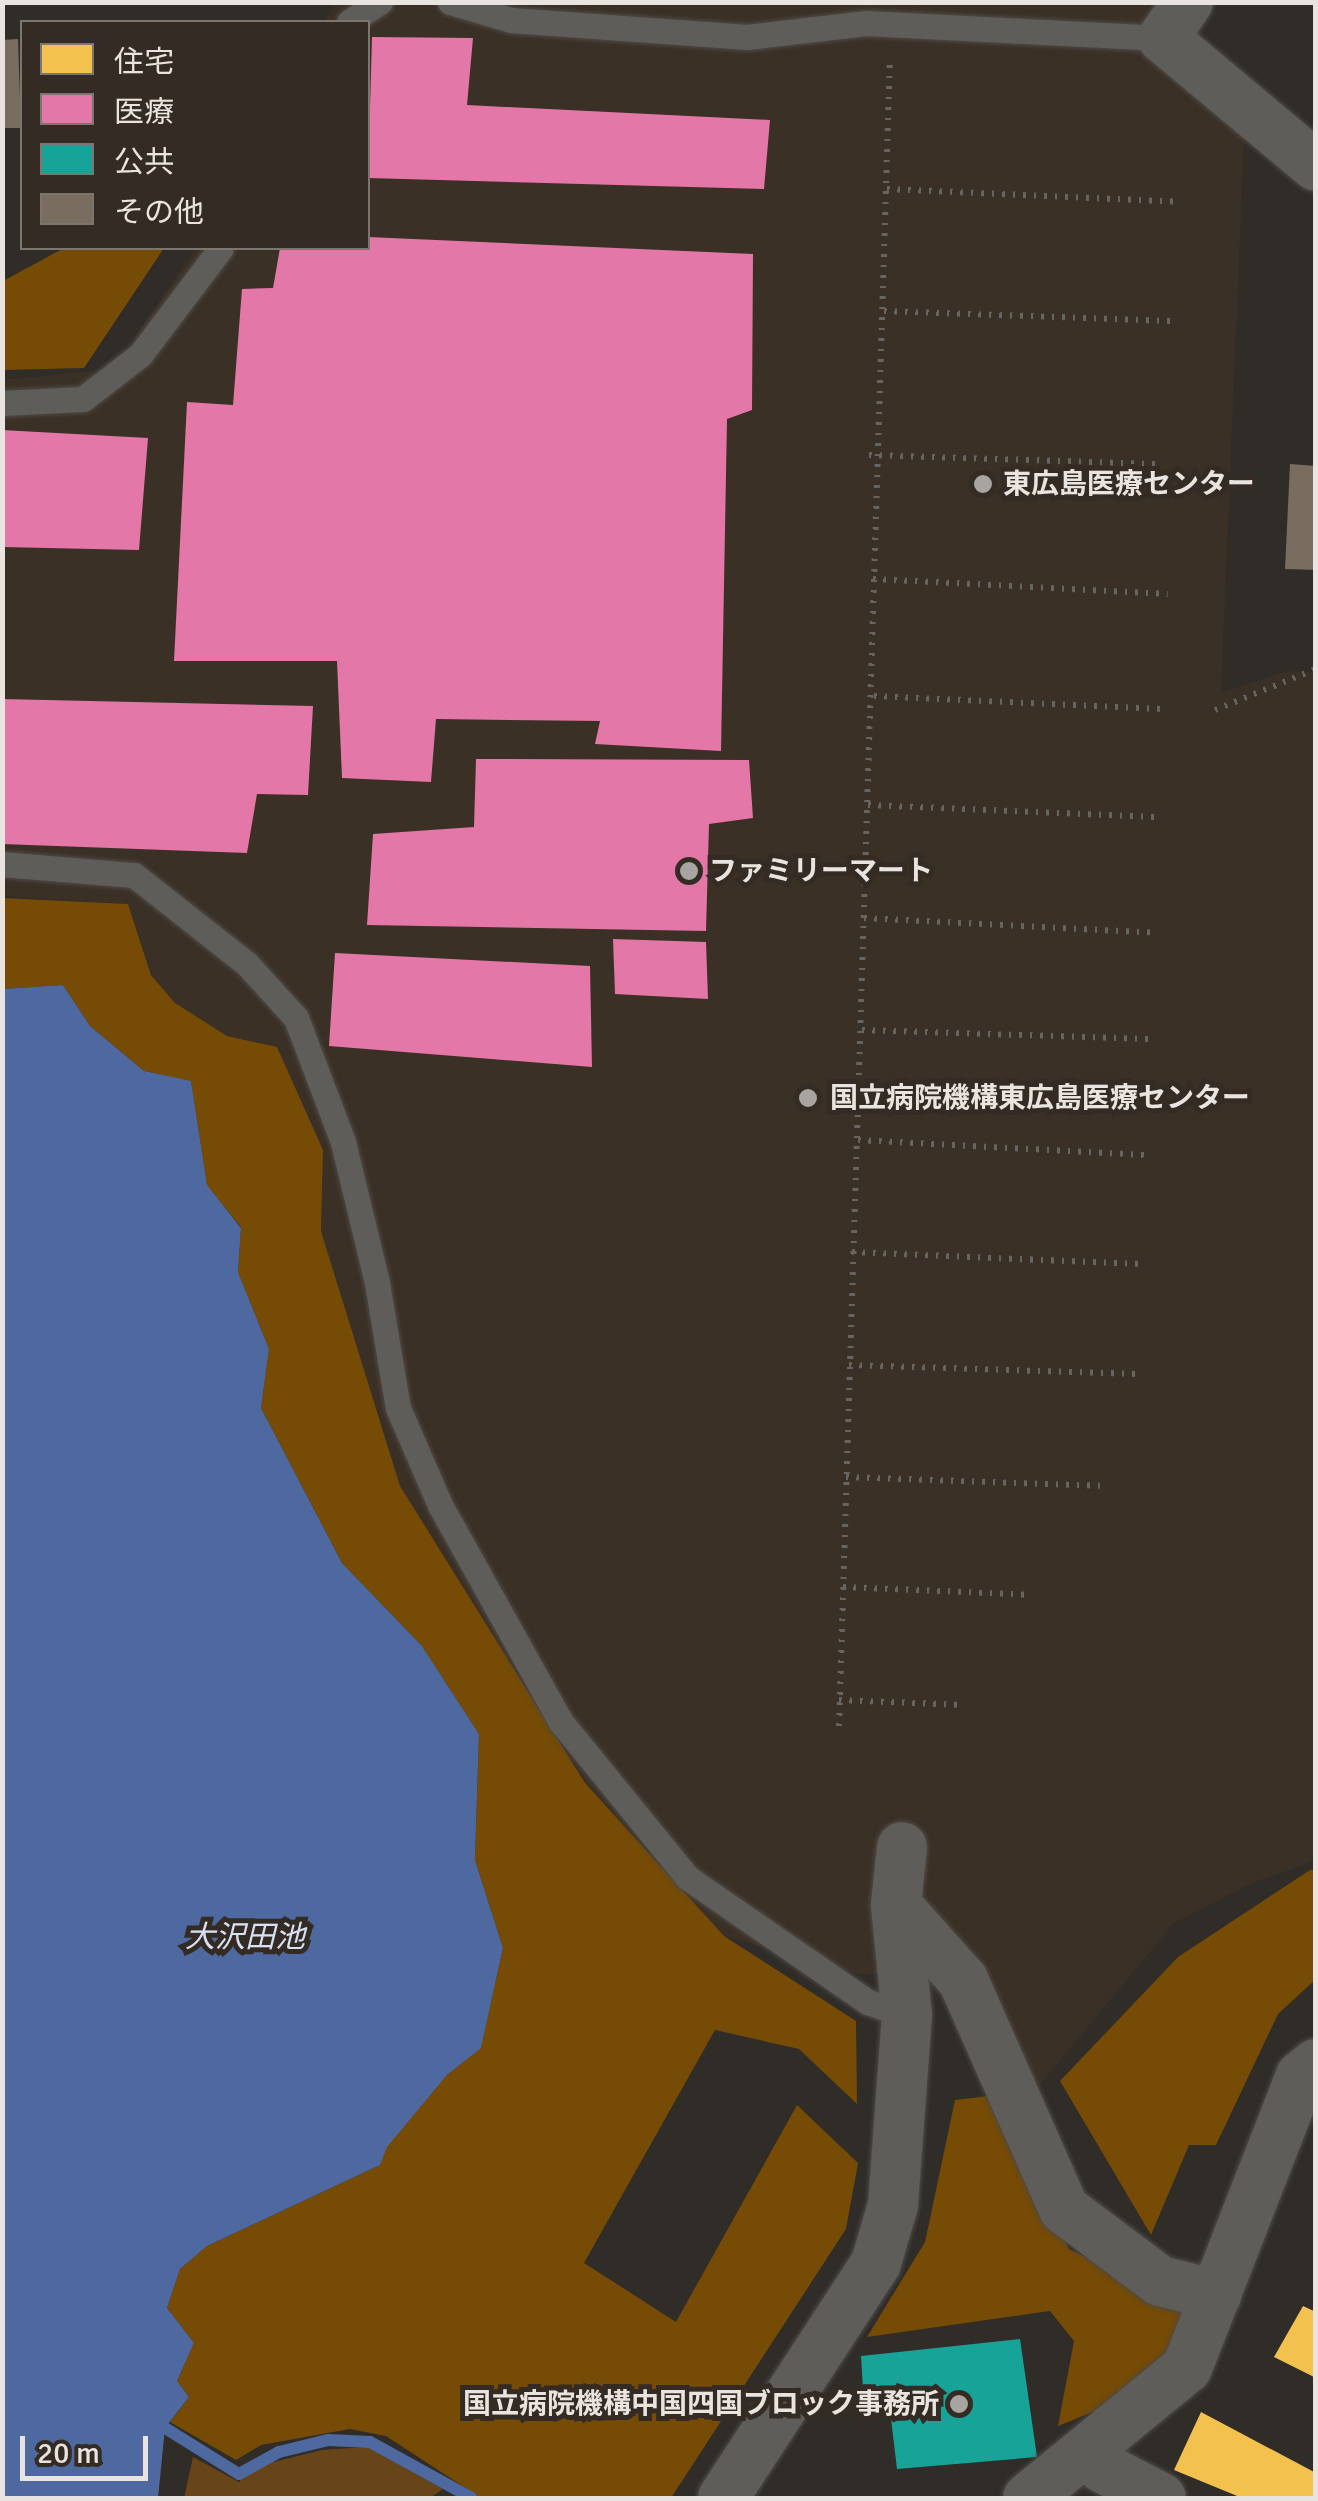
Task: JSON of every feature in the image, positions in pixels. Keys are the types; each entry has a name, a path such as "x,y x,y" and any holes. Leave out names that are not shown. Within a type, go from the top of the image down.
{"street":[{"path":"1176,20 1316,166"},
{"path":"723,2498 876,2263 893,2204 907,2016 896,1905 902,1847"},
{"path":"896,1905 964,1980 1064,2209 1160,2281 1216,2296"},
{"path":"1028,2498 1188,2368 1302,2076 1316,2064"},
{"path":"1091,2448 1103,2468 1160,2498"}],"lane":[{"path":"353,20 380,2"},
{"path":"450,2 512,20 747,37 866,23 1176,20"},
{"path":"2,404 83,399 140,355 219,250"},
{"path":"2,864 134,875 246,963 296,1018 342,1142 377,1283 398,1408 440,1505 561,1722 688,1878 868,2002 907,2016"}],"path":[{"path":"838,1726 874,696 890,61"},
{"path":"888,189 1178,202"},
{"path":"884,311 1177,321"},
{"path":"870,455 1160,464"},
{"path":"876,579 1168,594"},
{"path":"1215,710 1316,669"},
{"path":"874,696 1163,709"},
{"path":"868,805 1155,817"},
{"path":"864,918 1158,933"},
{"path":"862,1030 1149,1040"},
{"path":"858,1140 1145,1155"},
{"path":"852,1252 1141,1264"},
{"path":"849,1365 1138,1374"},
{"path":"846,1477 1100,1486"},
{"path":"843,1587 1032,1595"},
{"path":"839,1700 964,1705"}],"shaded area":[{"name":"国立病院機構東広島医療センター","path":"337,3 1175,3 1158,16 1246,92 1221,693 1286,671 1315,672 1315,1861 1257,1881 1174,1923 1033,2093 980,1980 859,1974 724,1936 585,1783 400,1486 321,1230 323,1150 277,1047 227,1036 175,1003 152,975 128,904 3,896 2,380 113,369 195,250 370,250 370,20 324,20"},
{"path":"60,250 163,250 84,368 3,370 3,281"},
{"path":"3,898 128,904 151,975 175,1003 227,1036 277,1047 323,1150 321,1231 400,1486 585,1783 724,1936 856,2021 857,2104 799,2049 715,2030 584,2263 676,2322 797,2105 858,2163 846,2229 671,2498 481,2498 386,2436 350,2429 261,2445 236,2460 170,2422 189,2397 177,2381 194,2343 167,2308 180,2269 207,2246 380,2165 386,2147 447,2075 481,2047 503,1948 475,1860 479,1734 422,1646 342,1563 261,1408 269,1349 238,1272 241,1227 207,1186 191,1082 144,1071 90,1026 63,985 3,989"},
{"path":"1315,1870 1315,1980 1278,2014 1216,2145 1189,2145 1151,2235 1060,2081 1178,1957"},
{"path":"989,2096 1069,2249 1181,2303 1189,2320 1170,2360 1110,2405 1058,2426 1074,2341 1050,2311 867,2337 925,2242 955,2100"},
{"path":"367,2447 443,2489 430,2498 184,2498 193,2457 239,2482 253,2467 322,2450"}],"water":[{"name":"大沢田池","path":"63,985 90,1026 144,1071 191,1081 207,1185 241,1228 238,1272 269,1349 261,1408 342,1563 422,1646 479,1734 475,1860 503,1948 481,2048 447,2075 387,2147 380,2165 207,2246 180,2269 167,2308 194,2343 177,2381 189,2397 165,2428 158,2498 3,2498 2,989"}],"building: 住宅":[{"path":"1303,2306 1316,2312 1316,2378 1274,2357"},
{"path":"1201,2412 1316,2473 1314,2498 1242,2498 1174,2470"}],"building: 医療":[{"path":"372,37 473,38 467,105 770,120 764,189 370,178"},
{"path":"370,237 753,254 752,410 727,419 721,751 595,744 600,721 436,719 431,782 342,778 337,661 174,661 187,402 233,405 242,289 273,288 280,250 370,250"},
{"path":"2,430 148,438 139,550 2,547"},
{"path":"2,699 313,706 308,795 257,794 247,853 2,844"},
{"path":"476,759 749,760 753,818 709,824 706,931 367,925 373,834 474,827"},
{"path":"613,939 706,942 708,999 615,994"},
{"path":"335,953 590,966 592,1067 329,1046"}],"building: 公共":[{"name":"国立病院機構中国四国ブロック事務所","path":"1020,2339 1037,2457 897,2469 889,2402 864,2406 861,2356"}],"building: その他":[{"path":"18,39 20,128 2,128 2,40"},
{"path":"1290,464 1316,466 1316,570 1285,569"}],"waterway":[{"path":"165,2428 239,2474 279,2452 328,2440 370,2442 472,2498"}],"place":[{"name":"東広島医療センター","path":"983,484"},
{"name":"ファミリーマート","path":"689,871"},
{"name":"国立病院機構東広島医療センター","path":"808,1098"},
{"name":"国立病院機構中国四国ブロック事務所","path":"959,2404"}]}
